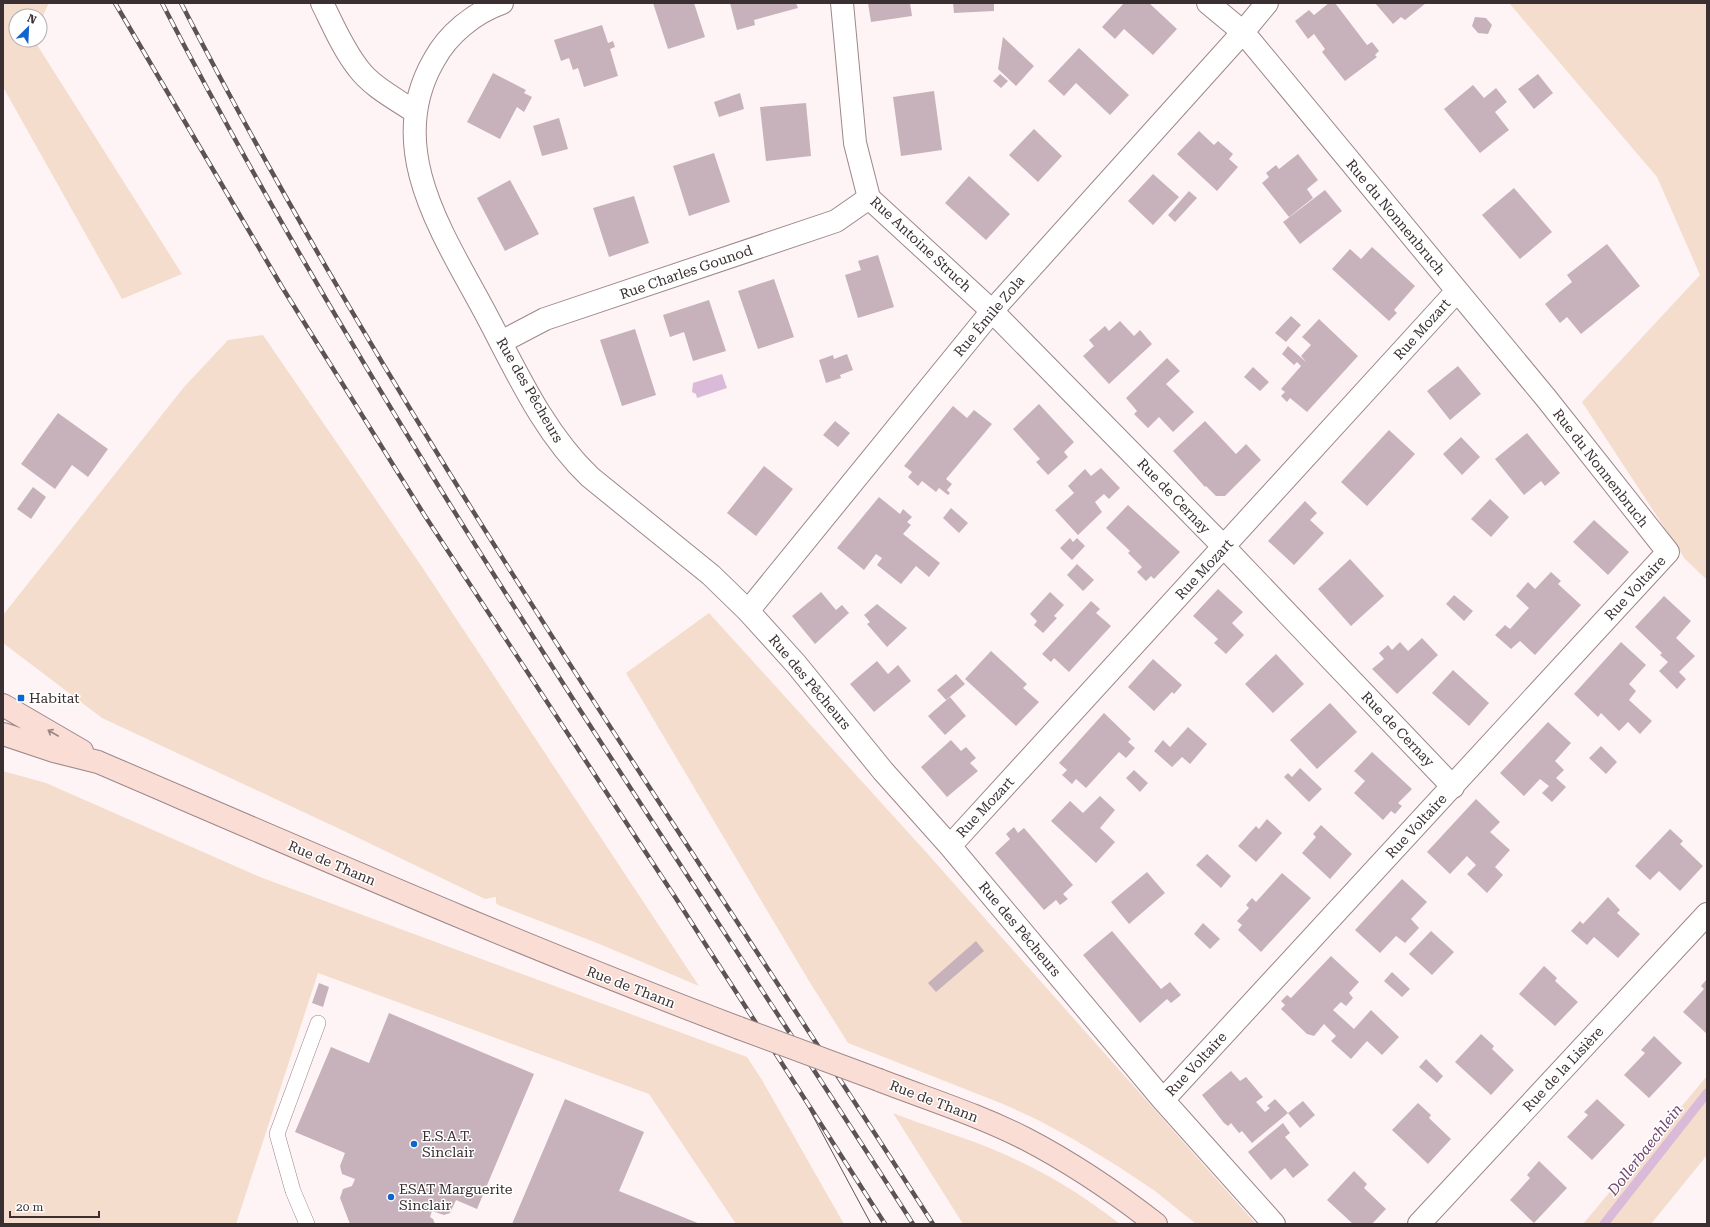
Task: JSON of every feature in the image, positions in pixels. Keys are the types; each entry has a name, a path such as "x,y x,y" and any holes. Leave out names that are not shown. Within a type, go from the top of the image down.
{"main road":[{"path":"3,705 57,735 98,762"},
{"path":"3,734 54,751 98,762"},
{"name":"Rue de Thann","path":"98,762 476,925 738,1028 955,1109 1024,1139 1056,1155 1095,1180 1156,1224"}],"street":[{"path":"322,3 340,39 359,69 373,83 415,112"},
{"name":"Rue des Pêcheurs","path":"502,3 475,15 460,28 437,54 421,87 415,112 415,156 421,183 436,219 537,409 573,461 590,477 711,575 748,611 796,664 883,771 950,846 1163,1100 1274,1224"},
{"name":"Rue Antoine Struch","path":"842,3 855,143 869,198 992,311"},
{"name":"Rue du Nonnenbruch","path":"1208,3 1243,32 1546,398 1668,552"},
{"path":"1243,32 1267,3"},
{"name":"Rue Émile Zola","path":"748,611 992,311 1243,32"},
{"name":"Rue Charles Gounod","path":"501,342 546,319 836,221 869,198"},
{"name":"Rue Mozart","path":"950,846 1457,291"},
{"name":"Rue de Cernay","path":"992,311 1224,547 1453,787"},
{"name":"Rue Voltaire","path":"1163,1100 1668,552"},
{"name":"Rue de la Lisière","path":"1419,1224 1707,914"}],"lane":[{"path":"307,1224 293,1191 276,1134 318,1023"}],"shaded area":[{"path":"3,3 49,3 47,8 8,8 8,48 39,48 182,274 122,299 3,87"},
{"path":"1509,3 1707,3 1707,580 1685,559 1582,402 1700,275 1657,177"},
{"path":"263,335 422,567 699,986 597,943 498,905 496,903 496,897 485,899 344,831 102,718 3,643 3,615 184,387 228,340"},
{"path":"722,374 727,388 697,398 696,394 692,392 693,383"},
{"path":"709,613 926,852 1256,1224 1196,1224 1155,1191 1119,1167 1038,1120 1003,1104 848,1043 809,981 626,673"},
{"path":"3,771 46,783 260,877 747,1057 762,1080 844,1224 736,1224 649,1094 318,973 236,1224 3,1224"},
{"path":"1707,1076 1707,1155 1651,1224 1583,1224"},
{"path":"893,1113 1015,1159 1077,1193 1120,1224 963,1224"}],"building":[{"path":"653,3 694,3 705,37 668,49"},
{"path":"730,3 796,3 798,8 754,20 755,25 737,30"},
{"path":"868,3 910,3 912,16 871,22"},
{"path":"953,3 994,3 994,11 954,13"},
{"path":"1124,3 1149,3 1177,29 1153,55 1124,29 1115,39 1102,27"},
{"path":"1329,3 1335,3 1367,45 1372,42 1379,51 1375,55 1377,57 1345,81 1322,52 1325,49 1314,34 1308,39 1295,21 1309,10 1314,15"},
{"path":"1375,3 1426,3 1405,20 1401,17 1393,24"},
{"path":"1475,17 1486,18 1492,25 1488,34 1478,33 1472,26"},
{"path":"602,25 608,43 613,41 615,47 610,49 618,76 584,87 578,68 573,70 569,58 561,61 554,40"},
{"path":"1003,37 1034,66 1016,86 998,69"},
{"path":"1079,48 1129,95 1110,115 1076,83 1064,96 1048,81"},
{"path":"493,73 526,90 524,93 532,97 524,112 517,107 500,139 467,122"},
{"path":"1000,74 1008,81 1001,88 993,81"},
{"path":"1538,74 1553,93 1534,109 1518,89"},
{"path":"1473,85 1484,98 1496,88 1507,102 1495,112 1509,130 1480,153 1444,109"},
{"path":"934,91 942,150 901,156 893,97"},
{"path":"740,93 744,109 719,117 714,102"},
{"path":"806,103 811,156 766,161 760,107"},
{"path":"559,118 568,149 542,156 533,126"},
{"path":"1034,129 1062,156 1038,182 1009,155"},
{"path":"1199,131 1214,145 1218,141 1233,154 1229,159 1238,167 1217,191 1177,154"},
{"path":"714,153 730,202 689,216 673,166"},
{"path":"1298,154 1318,180 1307,189 1313,198 1289,217 1262,183 1269,177 1266,173 1276,165 1279,169"},
{"path":"1153,174 1179,197 1153,225 1128,201"},
{"path":"969,176 1010,214 986,240 945,203"},
{"path":"510,180 539,234 505,251 477,198"},
{"path":"1514,188 1552,232 1520,259 1482,215"},
{"path":"1325,190 1342,211 1300,244 1283,222"},
{"path":"1189,191 1197,198 1175,222 1168,215"},
{"path":"634,196 649,243 609,257 593,208"},
{"path":"1607,244 1640,286 1581,334 1567,317 1560,323 1545,304 1572,282 1567,275"},
{"path":"1372,247 1415,286 1394,310 1397,313 1389,321 1332,269 1350,249 1361,259"},
{"path":"878,255 894,307 858,318 845,275 861,270 858,261"},
{"path":"774,279 794,337 758,349 738,291"},
{"path":"709,300 726,351 693,361 684,332 670,337 663,315"},
{"path":"1291,316 1301,325 1286,342 1275,333"},
{"path":"1319,319 1358,356 1307,412 1290,398 1287,402 1281,396 1285,392 1281,389 1301,366 1297,362 1294,365 1282,354 1288,346 1306,362 1301,356 1311,345 1302,337"},
{"path":"1120,321 1134,336 1140,330 1152,344 1109,384 1083,356 1094,346 1089,340 1105,326 1109,331"},
{"path":"635,329 656,395 622,406 600,340"},
{"path":"847,354 853,370 840,375 841,378 826,383 819,360 833,355 834,359"},
{"path":"1167,358 1180,371 1166,384 1194,412 1173,432 1159,417 1148,428 1134,414 1137,411 1126,398"},
{"path":"1458,366 1481,394 1450,420 1427,391"},
{"path":"1253,367 1269,382 1260,391 1244,377"},
{"path":"1039,404 1074,442 1064,452 1068,457 1048,475 1036,462 1040,459 1013,429"},
{"path":"953,406 967,418 974,410 992,424 946,479 952,484 947,490 950,493 948,495 939,488 936,492 922,481 918,486 908,477 912,472 904,466"},
{"path":"58,413 108,449 88,477 72,465 55,489 21,464"},
{"path":"835,421 850,433 838,447 823,435"},
{"path":"1205,421 1236,454 1246,444 1261,460 1225,496 1216,496 1206,486 1205,487 1173,451"},
{"path":"1389,430 1415,454 1367,506 1341,482"},
{"path":"1527,433 1560,473 1545,486 1541,481 1524,495 1495,459"},
{"path":"1461,437 1480,457 1462,475 1443,454"},
{"path":"764,466 793,489 756,536 727,513"},
{"path":"1101,468 1120,488 1109,499 1104,494 1095,502 1102,512 1078,535 1055,510 1074,493 1068,486 1085,469 1091,476"},
{"path":"33,487 46,497 31,519 17,509"},
{"path":"879,497 900,514 903,509 912,517 907,522 911,525 903,534 940,563 929,577 916,566 901,584 877,565 882,558 876,554 864,570 837,548"},
{"path":"1490,499 1509,517 1491,537 1471,519"},
{"path":"1305,501 1317,513 1310,520 1324,533 1294,565 1268,541"},
{"path":"1128,505 1180,552 1154,579 1151,576 1146,581 1137,572 1142,567 1128,553 1130,551 1106,528"},
{"path":"951,508 968,523 959,533 943,518"},
{"path":"1594,520 1629,552 1608,575 1573,542"},
{"path":"1070,538 1073,542 1077,538 1085,546 1072,560 1060,548"},
{"path":"1350,559 1384,596 1351,626 1318,589"},
{"path":"1077,564 1094,580 1083,591 1067,575"},
{"path":"1551,572 1561,581 1558,584 1581,605 1535,655 1520,641 1511,649 1495,635 1505,625 1510,629 1529,608 1516,596 1528,582 1535,589"},
{"path":"1218,589 1243,612 1232,623 1244,635 1226,654 1214,643 1218,639 1193,616"},
{"path":"821,592 836,610 842,605 849,613 815,644 792,616"},
{"path":"1050,592 1064,605 1054,616 1057,618 1043,633 1034,625 1037,621 1030,614"},
{"path":"1454,595 1473,611 1464,621 1446,604"},
{"path":"1664,596 1691,621 1676,638 1695,656 1679,672 1686,679 1677,689 1659,671 1668,662 1660,655 1662,653 1635,627"},
{"path":"1091,601 1100,609 1096,613 1111,626 1069,672 1054,658 1051,662 1042,654"},
{"path":"877,604 907,628 887,647 867,624 870,622 864,615"},
{"path":"1422,638 1438,655 1397,694 1372,669 1384,659 1379,653 1388,645 1392,650 1400,642 1408,651"},
{"path":"1621,642 1646,665 1629,684 1636,691 1629,700 1652,721 1640,734 1628,722 1619,731 1601,713 1598,717 1574,694"},
{"path":"991,651 1027,684 1023,688 1039,702 1016,726 965,679"},
{"path":"1276,654 1304,684 1273,713 1245,684"},
{"path":"1153,659 1182,685 1174,694 1172,692 1154,711 1128,687"},
{"path":"877,661 888,674 898,665 911,681 874,712 850,684"},
{"path":"1453,670 1489,703 1469,726 1432,693"},
{"path":"956,674 965,684 946,700 937,690"},
{"path":"950,697 966,716 945,735 928,716"},
{"path":"1330,703 1357,732 1317,769 1290,740"},
{"path":"1104,713 1131,739 1128,742 1135,748 1126,758 1119,752 1086,788 1076,779 1072,784 1062,775 1067,770 1059,763"},
{"path":"1548,722 1571,743 1555,761 1564,770 1556,778 1566,787 1552,802 1542,793 1549,786 1540,779 1524,796 1500,773"},
{"path":"1188,727 1207,744 1190,764 1182,757 1172,767 1154,751 1163,740 1170,747"},
{"path":"951,740 961,751 966,747 976,758 970,763 978,771 947,797 921,767"},
{"path":"1601,746 1617,762 1606,774 1589,758"},
{"path":"1372,752 1412,789 1398,803 1402,806 1395,814 1391,811 1383,820 1354,793 1365,781 1354,771"},
{"path":"1300,768 1322,789 1309,802 1284,777 1288,773 1292,777"},
{"path":"1134,770 1148,783 1140,792 1126,778"},
{"path":"1100,796 1115,810 1100,828 1115,842 1096,863 1051,821 1070,801 1083,813"},
{"path":"1476,799 1500,822 1490,832 1510,850 1495,867 1503,875 1487,893 1467,874 1476,865 1467,856 1450,874 1427,852"},
{"path":"1267,819 1282,833 1256,862 1238,846 1256,826 1259,829"},
{"path":"1321,825 1352,854 1330,879 1302,853 1316,837 1313,834"},
{"path":"1014,827 1018,833 1024,828 1073,885 1063,894 1068,899 1060,905 1056,900 1044,910 995,853 1010,839 1006,834"},
{"path":"1670,829 1683,841 1680,844 1703,866 1680,891 1659,871 1650,880 1635,866"},
{"path":"1207,854 1231,876 1221,888 1196,865"},
{"path":"1147,872 1165,893 1129,924 1111,902"},
{"path":"1282,873 1311,898 1261,952 1238,930 1242,925 1237,921 1249,908 1246,905 1252,898 1256,902"},
{"path":"1402,879 1427,902 1411,919 1419,928 1405,943 1396,936 1380,953 1355,930"},
{"path":"1608,897 1620,910 1617,913 1640,934 1618,958 1594,937 1587,945 1571,931 1580,921 1583,924"},
{"path":"1203,923 1220,939 1210,949 1194,934"},
{"path":"1112,931 1161,989 1170,982 1181,995 1171,1003 1167,999 1140,1023 1083,955"},
{"path":"1431,931 1454,952 1432,975 1409,954"},
{"path":"976,941 984,951 936,992 928,983"},
{"path":"1331,956 1359,982 1349,993 1353,998 1346,1006 1341,1002 1333,1010 1354,1029 1371,1010 1399,1037 1382,1055 1367,1041 1351,1059 1331,1041 1336,1036 1324,1024 1314,1036 1307,1034 1281,1009 1285,1005 1281,1001 1287,995 1291,998"},
{"path":"1544,966 1557,978 1555,981 1578,1002 1555,1026 1519,994"},
{"path":"1392,972 1410,989 1402,997 1384,981"},
{"path":"1707,979 1707,1034 1683,1012 1704,989 1701,986"},
{"path":"319,983 329,987 323,1007 312,1003"},
{"name":"E.S.A.T. Sinclair","path":"389,1013 534,1074 477,1209 456,1200 450,1213 444,1215 432,1211 430,1217 433,1219 435,1224 350,1224 340,1198 343,1189 352,1186 355,1179 342,1174 340,1166 345,1153 295,1132 331,1047 369,1063"},
{"path":"1481,1034 1494,1046 1492,1049 1514,1070 1491,1095 1455,1062"},
{"path":"1654,1036 1682,1063 1649,1098 1624,1075 1645,1053 1641,1050"},
{"path":"1426,1059 1443,1076 1437,1083 1419,1067"},
{"path":"1231,1071 1240,1081 1246,1077 1263,1097 1256,1102 1265,1112 1270,1108 1267,1106 1275,1099 1288,1113 1252,1143 1242,1131 1239,1133 1231,1123 1228,1126 1224,1123 1202,1095"},
{"path":"565,1099 644,1132 619,1191 700,1224 512,1224"},
{"path":"1597,1099 1625,1125 1592,1160 1567,1137 1588,1115 1584,1112"},
{"path":"1303,1101 1315,1115 1300,1128 1288,1113"},
{"path":"1418,1103 1431,1115 1429,1118 1451,1139 1428,1164 1392,1130"},
{"path":"1283,1123 1290,1133 1285,1137 1309,1165 1293,1178 1285,1168 1271,1180 1248,1152"},
{"path":"1539,1161 1567,1188 1534,1223 1510,1200 1530,1178 1527,1175"},
{"path":"1354,1171 1367,1184 1364,1188 1386,1209 1372,1224 1353,1224 1327,1200"}],"waterway":[{"name":"Dollerbaechlein","path":"1604,1224 1707,1093"}],"tram line":[{"path":"793,1079 871,1224"}],"railway":[{"path":"115,3 282,287 425,516 677,900 885,1224"},
{"path":"162,3 247,161 336,316 429,470 620,773 913,1224"},
{"path":"181,3 266,161 355,316 447,470 640,773 933,1224"}],"place":[{"name":"Habitat","path":"21,698"},
{"name":"E.S.A.T. Sinclair","path":"414,1144"},
{"name":"ESAT Marguerite Sinclair","path":"391,1197"}]}
